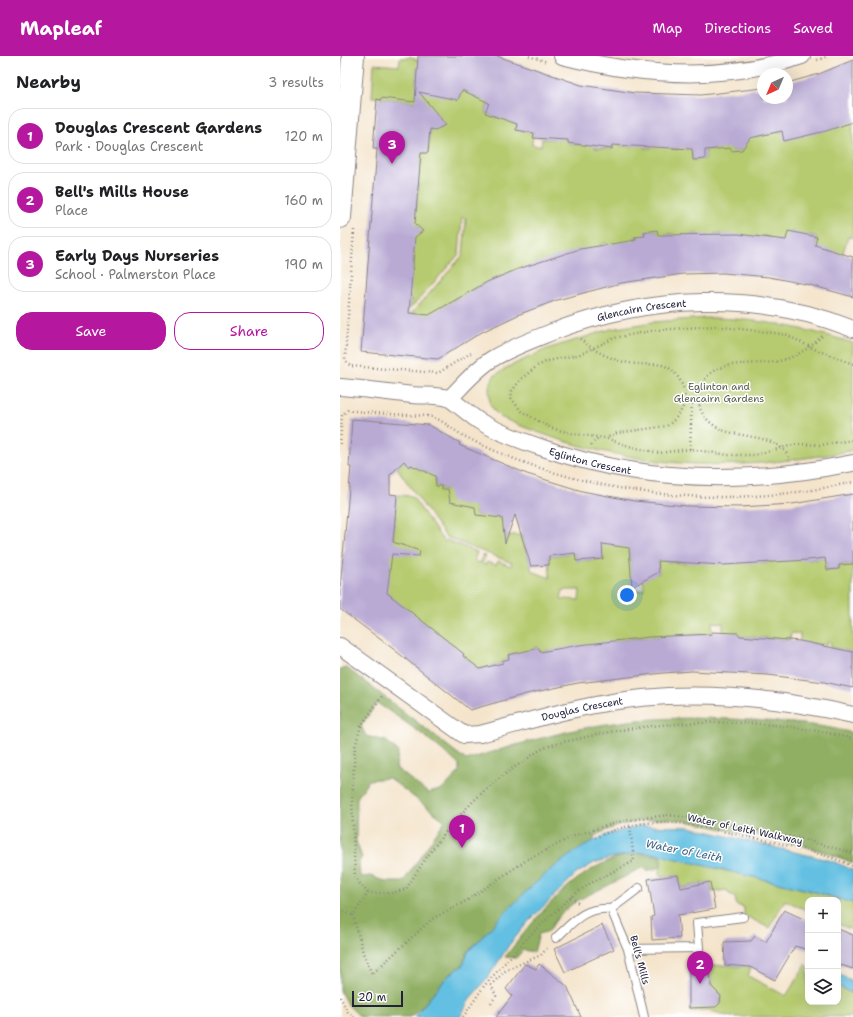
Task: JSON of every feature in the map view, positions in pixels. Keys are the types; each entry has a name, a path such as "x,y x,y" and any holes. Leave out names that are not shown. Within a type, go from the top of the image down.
{"street":[{"path":"347,222 353,56"},
{"path":"562,56 618,68 679,74 707,73 761,67 802,56"},
{"name":"Glencairn Crescent","path":"450,398 475,373 491,360 530,340 574,324 629,309 702,301 763,304 790,309 853,329"},
{"path":"340,387 450,398"},
{"name":"Eglinton Crescent","path":"450,398 465,412 480,422 516,438 569,456 614,468 657,474 705,478 793,473 853,463"},
{"name":"Douglas Crescent","path":"340,646 464,735 480,734 595,704 642,699 701,696 756,698 815,706 853,715"}],"lane":[{"path":"556,938 588,911 599,908 611,909 639,888"},
{"name":"Bell's Mills","path":"611,909 628,948 644,1017"},
{"path":"628,948 699,948 698,923 743,917"}],"path":[{"path":"347,222 346,363 350,366 438,373 474,351"},
{"path":"793,473 788,456 781,448 761,439 718,428 702,414 699,400 705,378 714,371 736,364 779,361 810,347 823,334 828,320"},
{"path":"574,324 578,338 592,348 608,356 628,363 664,365 676,374 682,387 685,400 678,416 667,426 617,433 605,438"},
{"path":"853,364 781,334 710,326 662,329 604,341 581,354 557,358 537,366 515,386 512,391 511,398 521,411 551,428 575,434 605,438 632,447 659,453 690,449 744,455 765,453 797,444 821,445 853,440"},
{"path":"685,400 699,400"},
{"path":"690,449 692,400"},
{"path":"382,695 361,726 356,747 352,791 355,878 368,893 393,893 406,889 428,852 452,822 475,798 513,768 547,747 605,732 678,724 751,724 805,729 853,739"},
{"path":"368,893 353,915 364,956 372,974 432,918 466,901 528,859 576,835 622,820 668,815 707,820 802,839 853,853"},
{"path":"622,820 625,827"},
{"name":"Water of Leith Walkway","path":"595,838 625,827 662,822 684,824 761,839 822,855 853,866"},
{"path":"463,1017 484,986 530,935 578,891 634,861 630,827"},
{"path":"340,910 353,915"},
{"path":"491,1003 496,996 491,985 506,970 541,955 556,938"},
{"path":"340,997 348,1012 354,1017"}],"green space":[{"path":"410,56 421,63 417,69 416,84 463,85 471,94 483,100 486,96 490,98 485,113 499,118 503,108 514,106 512,122 517,124 516,130 529,132 533,117 537,135 533,135 532,145 541,146 542,139 554,139 556,123 570,128 568,143 581,145 583,130 597,133 595,148 612,149 613,129 618,146 633,146 634,137 646,133 645,148 651,148 651,139 672,135 672,149 678,149 678,141 692,147 693,160 705,159 705,150 731,147 731,151 742,150 743,132 757,136 771,134 776,126 777,133 853,107 853,238 848,237 842,256 815,246 817,237 810,235 807,246 794,232 788,231 786,242 769,240 769,237 763,236 762,239 744,237 744,235 721,236 721,234 715,233 714,237 698,237 698,234 691,234 691,237 666,234 666,238 658,237 657,230 645,232 646,241 640,242 639,236 635,237 636,242 607,248 606,243 601,244 602,249 578,250 496,278 472,290 474,295 459,302 457,298 453,300 455,305 433,319 409,315 463,255 466,218 462,217 459,254 404,314 411,305 411,300 405,299 414,259 414,253 408,252 410,234 421,232 418,226 412,225 411,212 416,212 417,198 412,197 413,188 418,189 419,184 414,183 415,165 420,165 421,160 415,160 416,152 428,153 430,129 424,103 372,97 374,64 399,66 400,58 408,58"},
{"name":"Eglinton and Glencairn Gardens","path":"707,318 744,320 799,328 853,343 853,450 814,457 753,464 716,465 642,459 570,443 535,431 500,417 490,404 489,387 494,376 508,367 547,349 611,329 653,322"},
{"path":"398,460 404,461 409,467 412,464 428,473 430,471 435,474 436,486 441,486 442,489 447,489 447,483 475,506 476,515 502,516 506,535 521,535 532,571 550,578 549,556 575,553 576,561 603,559 601,535 612,545 618,546 628,539 633,590 644,590 642,573 659,573 657,556 667,562 686,563 685,559 768,563 768,558 806,545 808,560 825,558 827,570 839,569 839,565 853,564 853,652 830,647 831,642 828,641 827,645 800,642 800,634 791,633 790,640 739,636 738,633 723,635 723,623 712,622 712,634 638,638 540,652 538,647 534,648 535,653 517,657 516,653 509,655 509,659 502,661 503,663 478,669 381,588 383,569 390,569 391,566 383,565 393,542 397,495 412,496 444,542 446,540 477,552 474,561 480,563 483,555 486,556 482,564 485,565 487,562 496,565 498,561 511,566 512,563 446,537 397,468 401,464","holes":["563,590 580,590 579,600 561,599"]},
{"path":"347,668 466,760 573,730 617,722 667,718 723,719 815,725 853,733 853,863 805,846 686,821 663,819 618,826 593,837 595,841 569,856 501,918 468,951 463,965 448,976 423,1006 410,1017 360,1017 347,1004 340,991 340,669","holes":["377,703 419,732 459,765 459,772 443,789 428,793 396,768 398,751 386,741 366,736 361,726","389,778 445,821 403,882 386,882 371,876 360,877 359,862 362,857 356,841 357,798 369,780"]},
{"path":"637,853 661,855 661,867 647,871 643,867 574,903 561,914 549,931 539,934 534,952 523,950 516,958 505,957 546,907 579,878 616,858"},
{"path":"661,855 832,897 805,897 805,910 785,900 769,928 744,915 744,907 736,905 735,897 728,893 727,890 712,892 710,882 681,888 678,875 660,877"},
{"path":"841,900 853,903 853,930 841,925"},
{"path":"725,965 751,967 748,976 786,996 805,966 805,1005 841,1005 841,988 853,994 853,1017 731,1017 708,1010 690,1012 689,1008 720,1003 721,998 719,993 711,992 711,976 703,976 703,966"}],"water":[{"name":"Water of Leith","path":"639,826 689,827 832,861 853,870 853,903 841,900 841,897 832,897 651,853 637,853 610,858 594,863 576,874 528,922 509,945 487,979 471,997 460,1017 414,1017 448,976 463,965 468,952 514,903 566,858 584,846 604,836"},
{"path":"841,975 853,981 853,994 841,988"}],"building":[{"path":"418,56 497,56 581,85 635,93 701,95 757,89 757,104 793,104 793,81 819,74 853,60 853,122 826,131 784,141 782,131 750,138 742,150 731,151 731,148 705,150 705,159 693,160 692,149 612,145 612,149 568,143 568,140 533,138 534,133 516,130 517,124 485,113 489,103 462,90 458,100 419,92 446,125 435,130 430,129 428,153 421,153 415,224 423,231 415,237 409,313 429,315 487,282 518,269 580,249 636,240 635,237 645,236 644,232 657,230 658,235 738,234 786,240 788,231 817,237 815,245 853,257 853,297 810,285 769,277 723,273 683,274 621,283 557,300 520,314 482,332 438,359 361,352 377,149 373,149 377,99 381,100 381,98 415,102"},
{"path":"352,419 429,425 460,443 459,445 527,474 582,491 634,501 687,506 740,507 792,504 853,494 853,564 839,565 839,569 827,570 825,558 723,565 658,561 659,572 632,587 629,548 602,544 603,559 576,561 575,553 549,556 549,565 531,566 515,515 505,543 502,518 476,515 475,507 450,502 448,489 442,489 441,486 436,486 435,476 411,465 409,467 404,461 390,475 390,494 397,495 393,542 420,551 419,556 392,554 387,593 464,654 463,656 480,669 503,663 502,661 509,659 508,655 539,648 540,652 579,645 649,637 712,634 711,632 738,633 740,636 800,641 853,652 853,688 824,682 768,675 692,671 578,683 526,694 470,710 340,609 340,589 351,467 349,467"},
{"path":"678,875 681,888 710,882 715,909 678,915 680,938 652,940 651,917 654,916 648,879"},
{"path":"784,910 805,920 805,949 795,946 775,980 750,967 725,965 724,942 751,941 755,936 766,942"},
{"path":"602,925 614,949 565,972 554,949"},
{"path":"841,930 853,935 853,969 841,965"},
{"path":"525,964 536,969 539,964 567,986 581,1017 496,1017 512,996 506,989"},
{"path":"710,965 711,986 721,996 720,1003 716,1007 689,1008 689,966"}],"place":[{"name":"Early Days Nurseries","path":"392,164"},
{"name":"Douglas Crescent Gardens","path":"462,848"},
{"name":"Bell's Mills House","path":"700,984"}]}
